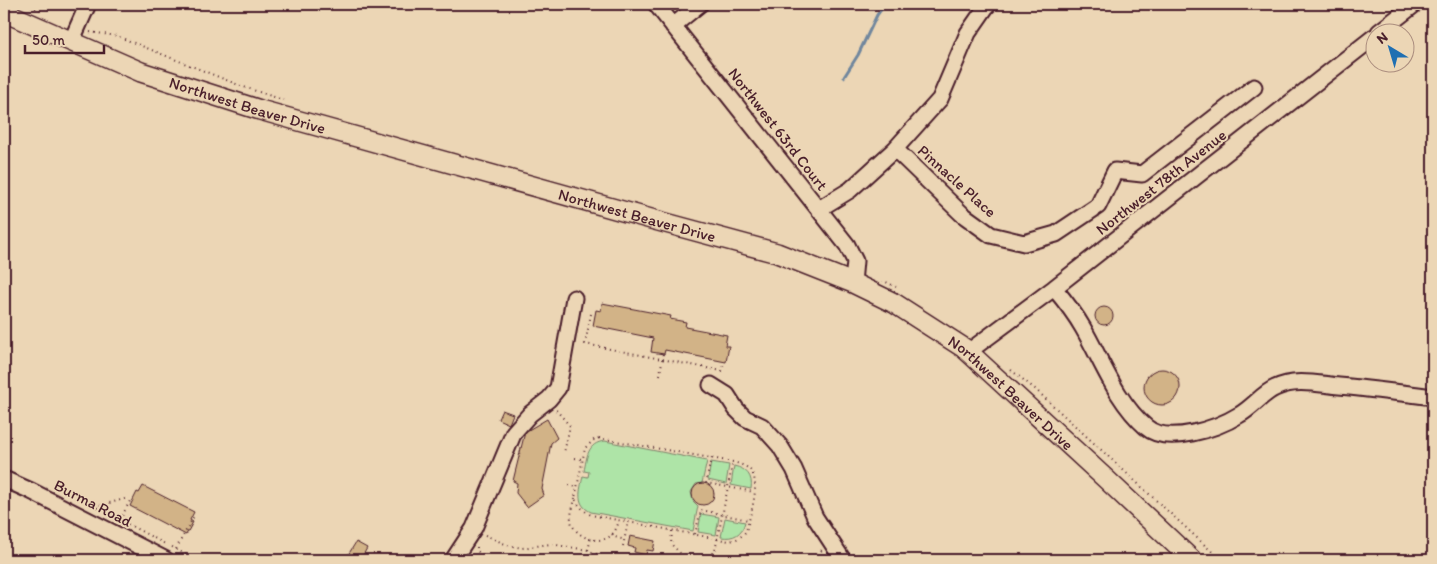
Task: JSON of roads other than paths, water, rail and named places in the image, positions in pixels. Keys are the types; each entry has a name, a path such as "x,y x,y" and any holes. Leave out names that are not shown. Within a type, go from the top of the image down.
{"main road":[{"name":"Northwest Beaver Drive","path":"4,12 74,34 141,72 260,110 777,253 853,283 894,303 968,352 1192,560"}],"street":[{"path":"74,34 88,4"},
{"name":"Northwest 63rd Court","path":"656,4 847,245 854,262 853,283"},
{"path":"673,26 700,4"},
{"path":"819,209 850,190 895,149 940,99 968,33 990,4"},
{"path":"1392,22 1415,4"},
{"name":"Northwest 78th Avenue","path":"968,352 1054,288 1364,44"},
{"name":"Pinnacle Place","path":"895,149 962,214 991,235 1024,243 1056,234 1098,206 1115,171 1142,174 1254,87"},
{"path":"1054,288 1073,312 1124,401 1148,429 1158,433 1181,434 1219,426 1239,415 1274,388 1302,382 1378,389 1433,397"},
{"path":"453,560 474,528 514,432 558,388 574,298"},
{"path":"711,385 727,395 736,409 745,418 762,426 780,446 794,469 815,517 843,560"},
{"name":"Burma Road","path":"4,481 40,495 171,555"}],"waterway":[{"path":"844,77 858,55 877,15 885,4"}]}
